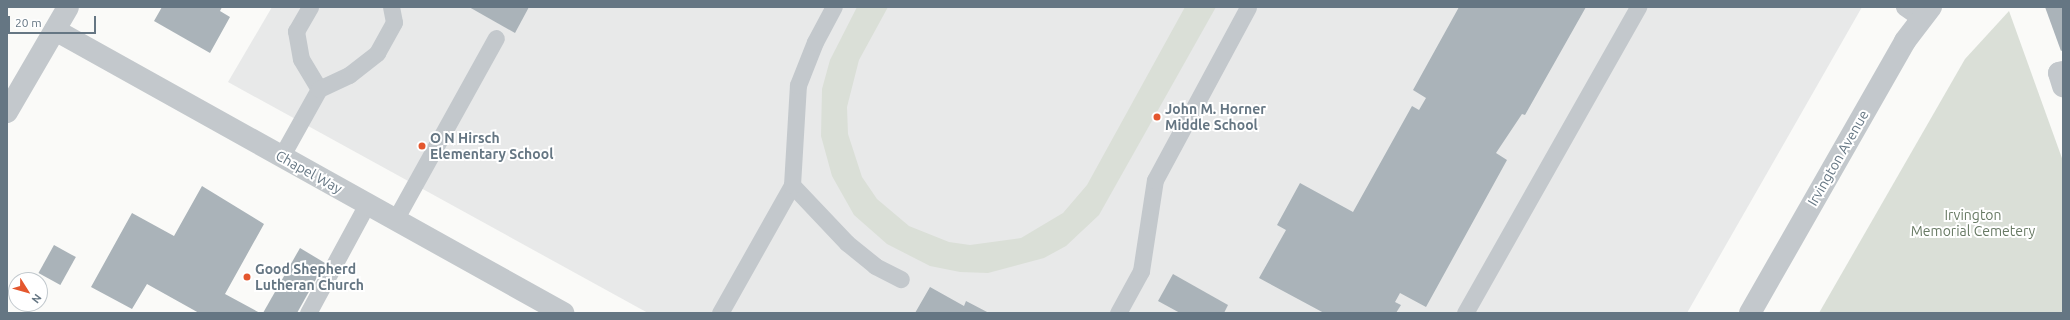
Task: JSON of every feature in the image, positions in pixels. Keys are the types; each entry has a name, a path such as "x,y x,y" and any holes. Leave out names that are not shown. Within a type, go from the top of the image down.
{"street":[{"path":"7,112 68,7"},
{"name":"Irvington Avenue","path":"1750,313 1905,40 1926,13"},
{"name":"Chapel Way","path":"55,30 563,313"}],"lane":[{"path":"310,7 296,31 301,59 319,89"},
{"path":"281,157 319,89 349,76 378,53 394,22 391,7"},
{"path":"720,313 792,185 798,85 815,42 834,7"},
{"path":"1118,313 1141,270 1155,180 1248,7"},
{"path":"1465,313 1638,7"},
{"path":"1904,7 1926,13"},
{"path":"395,220 496,38"},
{"path":"792,185 847,243 876,266 901,279"},
{"path":"308,313 367,204"}],"shaded area":[{"name":"John M. Horner Middle School","path":"272,7 1862,7 1687,313 648,313 228,82"}],"green space":[{"path":"857,7 888,7 859,60 847,107 848,134 862,177 877,199 909,226 949,242 970,245 1021,238 1063,213 1087,185 1185,7 1216,7 1099,215 1066,246 1044,258 988,273 960,272 930,266 887,244 854,215 832,176 821,136 822,89 830,60"},
{"name":"Irvington Memorial Cemetery","path":"2009,11 2063,161 2063,313 1819,313 1965,59"}],"building":[{"path":"162,7 222,7 220,11 230,17 210,53 154,21"},
{"path":"469,7 529,7 515,33"},
{"path":"1459,7 1586,7 1525,115 1522,114 1496,153 1507,160 1426,307 1400,293 1395,302 1401,305 1396,313 1324,313 1259,278 1286,230 1277,225 1300,183 1353,212 1412,106 1419,110 1426,98 1413,90"},
{"path":"2045,7 2063,7 2063,50 2061,51"},
{"path":"202,186 264,224 225,294 260,313 199,313 147,284 132,309 91,287 132,213 174,236"},
{"path":"54,245 76,257 60,285 48,278 48,272 39,272"},
{"path":"300,248 325,263 297,313 263,313"},
{"path":"1173,274 1228,305 1224,313 1180,313 1158,301"},
{"path":"930,287 964,306 966,301 989,313 915,313"}],"place":[{"name":"John M. Horner Middle School","path":"1157,117"},
{"name":"O N Hirsch Elementary School","path":"422,146"},
{"name":"Good Shepherd Lutheran Church","path":"247,277"}]}
